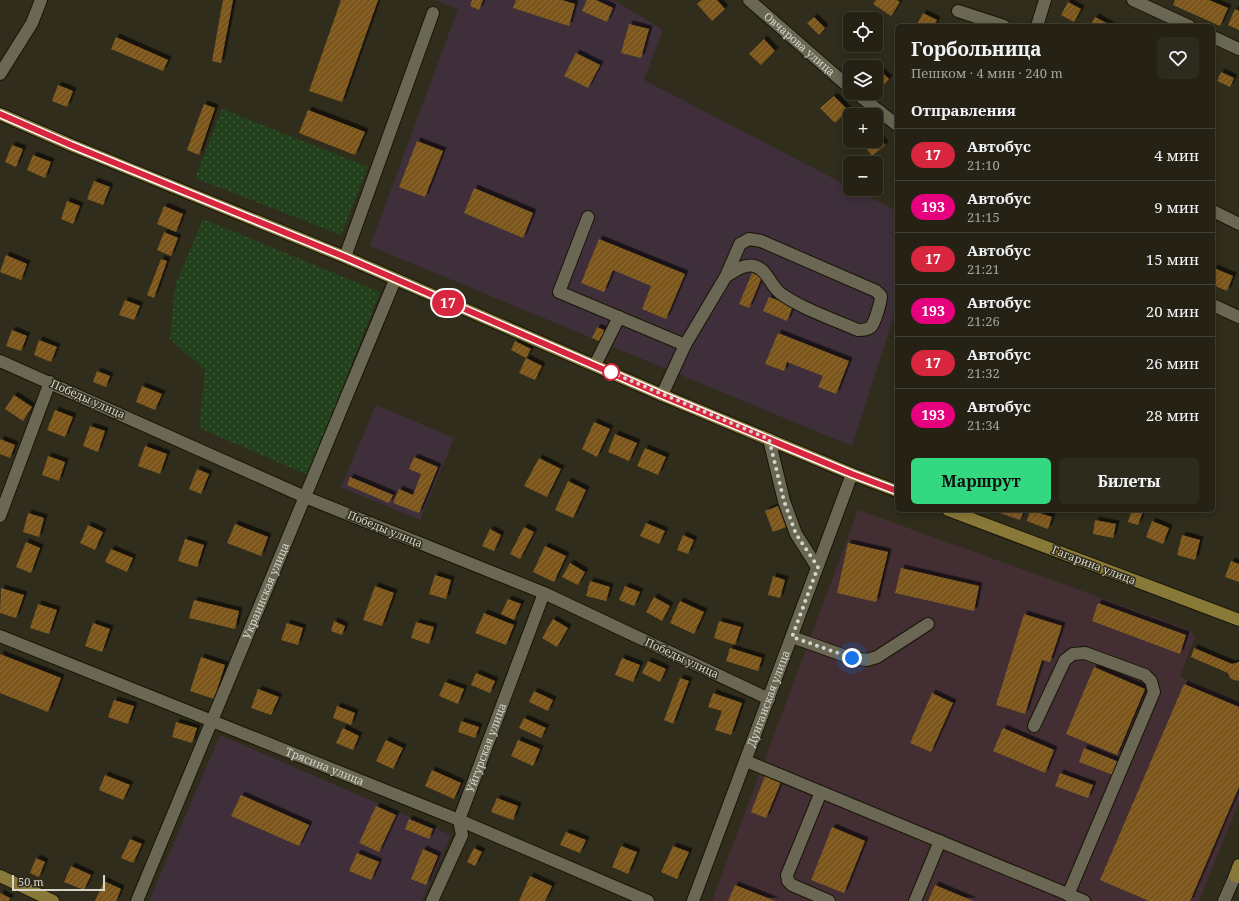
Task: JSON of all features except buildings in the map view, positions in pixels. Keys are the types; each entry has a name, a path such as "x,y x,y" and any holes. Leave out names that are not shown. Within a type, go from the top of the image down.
{"main road":[{"path":"0,114 71,145 345,257 662,395 852,474 895,490"},
{"name":"Гагарина улица","path":"953,512 1239,620"},
{"path":"0,876 53,901"}],"street":[{"path":"0,74 32,22 41,0"},
{"name":"Овчарова улица","path":"749,0 843,82"},
{"path":"1038,24 1045,0"},
{"path":"1133,0 1185,24"},
{"path":"958,11 998,24"},
{"path":"345,257 433,13"},
{"path":"1215,38 1239,50"},
{"path":"865,100 895,123"},
{"path":"1215,212 1239,224"},
{"path":"588,217 559,292 685,345"},
{"path":"662,395 685,345 726,276 740,244 749,240 761,241 876,291 881,296 881,301 872,326 866,330 858,330 792,300 778,291 766,275 758,268 748,265 726,276"},
{"name":"Украинская улица","path":"137,901 395,280"},
{"path":"1215,305 1239,317"},
{"path":"595,365 619,317"},
{"name":"Победы улица","path":"0,361 305,497 544,592 769,699"},
{"path":"0,516 50,382"},
{"path":"769,439 784,501 796,534 818,567"},
{"name":"Дунганская улица","path":"694,901 852,474"},
{"name":"Уйгурская улица","path":"432,901 462,835 459,820 544,592"},
{"path":"792,637 852,658 867,660 878,657 928,624"},
{"name":"Трясина улица","path":"0,636 459,820 648,901"},
{"path":"1034,726 1065,660 1073,654 1085,653 1145,675 1151,681 1154,692 1068,894"},
{"path":"746,761 1084,901"},
{"path":"821,792 787,875 788,881 792,885 829,901"},
{"path":"915,901 940,841"},
{"path":"1224,901 1238,873"}],"shaded area":[{"path":"435,0 614,0 663,30 644,80 843,183 843,196 868,196 895,210 895,312 852,446 370,246 458,9"},
{"path":"376,405 454,438 420,520 341,487"},
{"path":"858,510 1190,630 1195,637 1180,677 1239,702 1239,802 1199,901 712,901"},
{"path":"220,735 451,835 422,901 149,901"}],"green space":[{"path":"222,109 368,167 341,235 195,178"},
{"path":"203,219 380,292 308,475 199,428 205,370 170,339 175,286"}],"bus line":[{"name":"17","path":"0,114 71,145 345,257 662,395 852,474 895,490"}],"route":[{"path":"611,372 608,371 769,439 784,501 796,534 818,567 792,637 852,658"}]}
